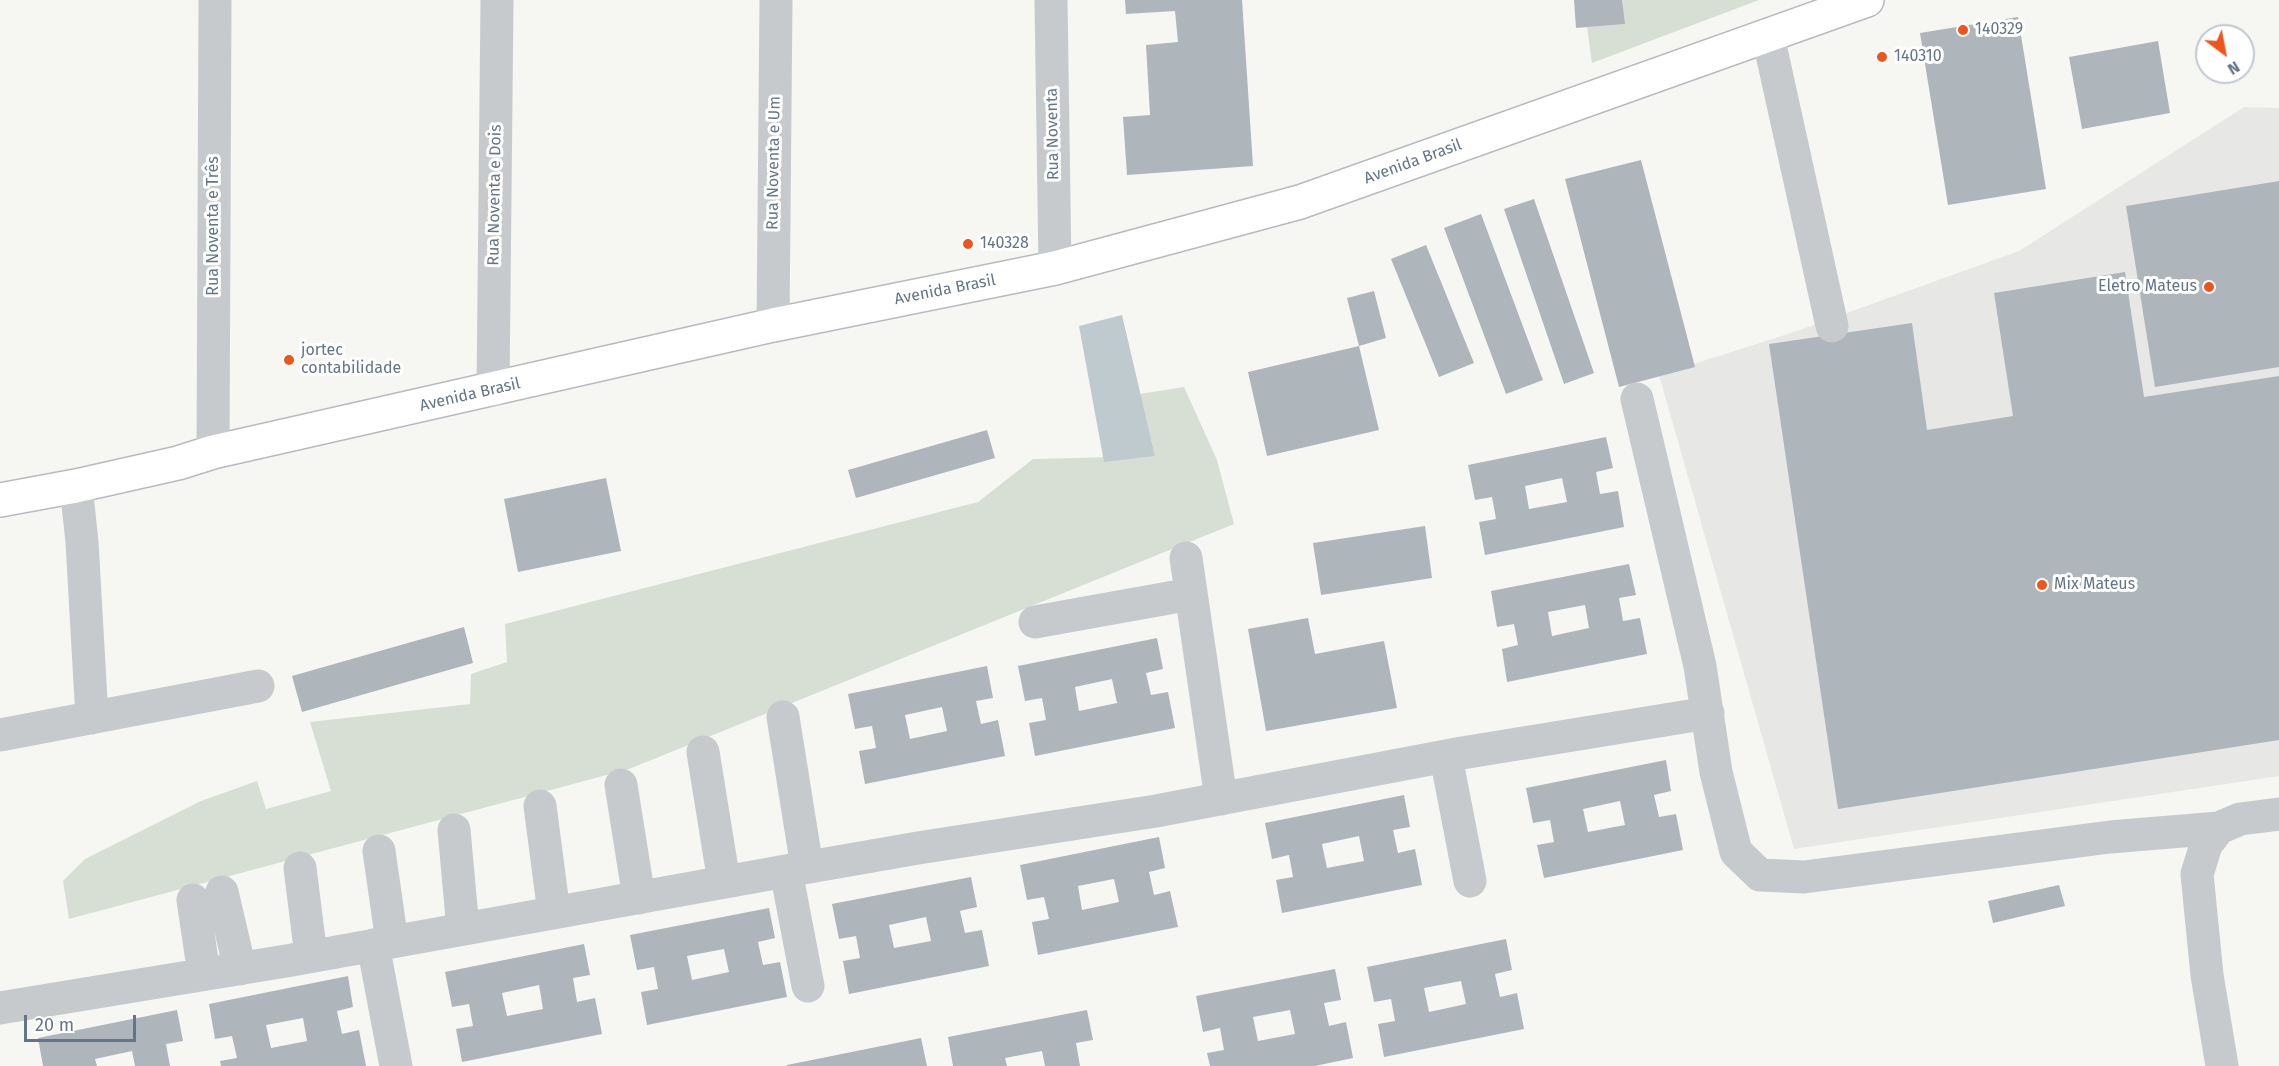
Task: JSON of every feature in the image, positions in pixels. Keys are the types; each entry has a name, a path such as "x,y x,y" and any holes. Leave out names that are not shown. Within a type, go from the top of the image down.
{"main road":[{"name":"Avenida Brasil","path":"0,500 178,463 213,452 773,325 1055,268 1300,202 1768,36 1856,2"}],"street":[{"name":"Rua Noventa e Três","path":"213,452 215,0"},
{"name":"Rua Noventa e Dois","path":"493,390 497,0"},
{"name":"Rua Noventa e Um","path":"773,325 776,0"},
{"name":"Rua Noventa","path":"1051,0 1055,268"},
{"path":"1768,36 1832,326"},
{"path":"1637,399 1700,666 1716,772 1736,852 1760,874 1804,877 2110,837 2219,828 2240,819 2279,814"},
{"path":"76,486 82,542 93,718"},
{"path":"1186,558 1221,799"},
{"path":"1035,622 1191,594"},
{"path":"0,735 258,686"},
{"path":"0,1008 240,969 797,869 1221,799 1446,757 1708,713"},
{"path":"783,717 808,986"},
{"path":"703,752 724,882"},
{"path":"1446,757 1470,881"},
{"path":"621,785 639,898"},
{"path":"540,806 554,913"},
{"path":"2219,828 2206,845 2197,874 2207,975 2223,1066"},
{"path":"453,830 463,929"},
{"path":"379,851 382,944 396,1066"},
{"path":"300,868 311,956"},
{"path":"204,974 208,896 240,969"}],"shaded area":[{"path":"1622,0 1759,0 1592,63 1587,27 1624,24"},
{"name":"Mix Mateus","path":"2244,107 2279,108 2279,776 1794,849 1659,375 1794,332 2019,251"},
{"path":"1122,315 1155,456 1104,462 1079,326"},
{"path":"1184,387 1217,460 1234,524 629,769 69,919 63,881 85,859 201,801 257,781 266,809 331,791 310,722 470,704 471,674 507,662 505,624 978,502 1033,459 1155,456 1140,394"}],"building":[{"path":"1125,0 1242,0 1253,166 1127,175 1123,117 1150,115 1146,45 1178,42 1175,11 1126,14"},
{"path":"1574,0 1622,0 1625,24 1576,28"},
{"path":"2018,17 2046,189 1948,205 1920,33"},
{"path":"2158,41 2170,113 2082,129 2069,57"},
{"path":"1641,160 1695,367 1619,387 1565,179"},
{"name":"Eletro Mateus","path":"2279,181 2279,367 2155,387 2126,206"},
{"path":"1534,199 1594,373 1564,384 1504,209"},
{"path":"1481,214 1543,380 1506,394 1444,228"},
{"path":"1426,245 1474,363 1439,377 1391,259"},
{"name":"Mix Mateus","path":"2125,272 2144,397 2279,376 2279,740 1838,809 1769,344 1912,323 1927,430 2013,416 1994,293"},
{"path":"1374,291 1386,338 1359,346 1347,298"},
{"path":"1359,346 1379,430 1267,456 1248,372"},
{"path":"987,430 995,458 856,498 848,470"},
{"path":"1606,437 1613,468 1596,472 1600,494 1618,491 1624,527 1485,555 1479,522 1496,519 1492,497 1475,500 1468,465","holes":["1562,478 1567,502 1529,509 1525,486"]},
{"path":"606,478 621,551 518,572 504,499"},
{"path":"1425,526 1432,578 1321,595 1313,543"},
{"path":"1629,564 1636,595 1619,598 1623,621 1640,618 1647,654 1507,682 1502,649 1518,645 1514,624 1497,627 1491,591","holes":["1585,605 1589,628 1552,636 1548,612"]},
{"path":"1308,618 1315,654 1384,641 1397,708 1266,731 1248,629"},
{"path":"464,627 473,663 302,712 292,676"},
{"path":"1157,638 1163,669 1146,673 1151,695 1168,692 1175,728 1035,756 1029,723 1046,720 1042,698 1025,701 1018,666","holes":["1112,679 1117,703 1079,711 1075,687"]},
{"path":"987,666 993,698 976,701 981,724 998,720 1005,756 865,784 859,751 876,748 872,726 855,729 848,694","holes":["942,707 947,731 910,739 905,715"]},
{"path":"1666,760 1671,791 1654,795 1659,817 1676,814 1683,850 1544,878 1537,845 1554,842 1550,820 1533,823 1526,788","holes":["1620,801 1625,825 1588,832 1583,809"]},
{"path":"1404,795 1410,827 1393,830 1398,853 1415,849 1422,885 1282,913 1276,880 1293,877 1289,855 1272,859 1265,823","holes":["1359,836 1364,861 1327,868 1322,844"]},
{"path":"1159,837 1165,868 1149,872 1154,895 1170,891 1178,927 1038,955 1032,922 1049,919 1044,897 1027,900 1020,865","holes":["1114,879 1119,902 1082,910 1078,886"]},
{"path":"971,877 977,907 960,911 965,933 982,930 989,966 849,994 843,961 860,958 856,936 839,939 832,904","holes":["926,917 931,941 894,948 889,925"]},
{"path":"2059,885 2065,906 1993,923 1988,901"},
{"path":"769,908 775,938 758,942 763,965 780,962 787,997 647,1025 641,992 658,989 654,967 637,970 630,935","holes":["724,949 729,972 692,980 687,956"]},
{"path":"1506,939 1512,970 1495,974 1500,997 1517,993 1524,1029 1384,1057 1378,1024 1395,1021 1391,999 1374,1002 1367,967","holes":["1461,981 1466,1004 1429,1012 1424,988"]},
{"path":"584,944 590,975 573,978 577,1002 595,998 602,1034 462,1062 456,1029 473,1026 469,1004 452,1007 445,972","holes":["539,985 543,1009 507,1016 502,993"]},
{"path":"1335,969 1341,1000 1324,1003 1329,1026 1346,1022 1353,1058 1315,1066 1210,1066 1207,1053 1224,1050 1220,1028 1203,1032 1196,996","holes":["1290,1010 1295,1034 1258,1041 1253,1017"]},
{"path":"348,976 353,1007 337,1011 342,1034 359,1030 366,1066 221,1066 220,1061 237,1058 232,1036 215,1039 209,1004","holes":["303,1018 307,1041 271,1048 266,1025"]},
{"path":"177,1010 183,1041 166,1044 170,1066 135,1066 132,1051 95,1059 97,1066 43,1066 38,1038"},
{"path":"1087,1010 1093,1040 1076,1043 1080,1066 1045,1066 1042,1051 1005,1058 1007,1066 953,1066 948,1037"},
{"path":"921,1038 927,1066 787,1066 787,1065"}],"place":[{"name":"140329","path":"1963,30"},
{"name":"140310","path":"1882,57"},
{"name":"140328","path":"968,244"},
{"name":"Eletro Mateus","path":"2209,287"},
{"name":"jortec contabilidade","path":"289,360"},
{"name":"Mix Mateus","path":"2042,585"}]}
